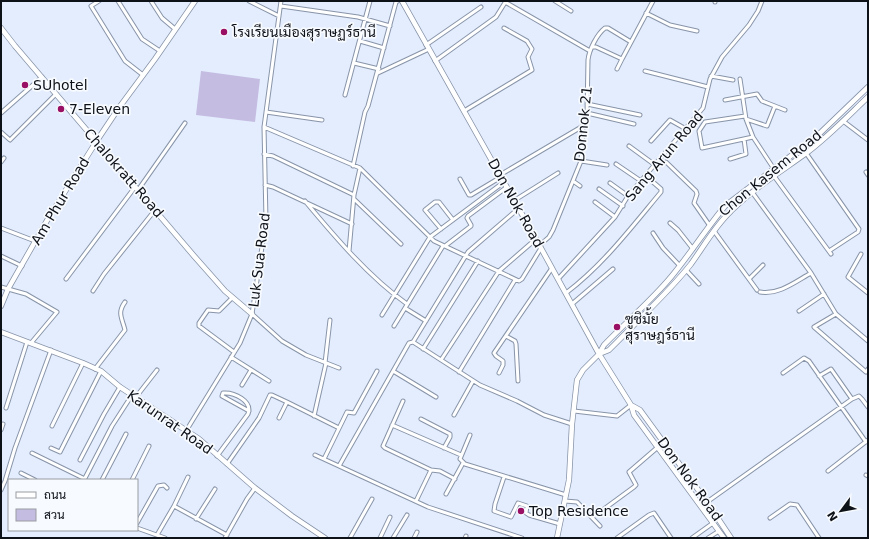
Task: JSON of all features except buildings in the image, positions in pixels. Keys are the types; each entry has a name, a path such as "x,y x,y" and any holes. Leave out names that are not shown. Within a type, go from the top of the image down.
{"main road":[{"name":"Am Phur Road","path":"1,306 8,289 35,241 96,142 195,1"},
{"name":"Don Nok Road","path":"402,1 515,200 598,354 631,406 634,415 724,538"},
{"name":"Chalokratt Road","path":"1,28 194,256 225,291 252,314"},
{"name":"Chon Kasem Road","path":"557,538 569,480 572,424 577,380 583,370 604,345 656,293 680,266 725,206 817,136 868,87"},
{"name":"Chon Kasem Road","path":"598,354 609,350 686,270 718,225 730,211 752,192 806,153 843,121 868,96"},
{"name":"Karunrat Road","path":"1,332 51,350 83,363 100,372 186,432 199,439 255,488 292,516 325,538"},
{"name":"Don Nok Road","path":"631,406 640,410 707,502 731,538"}],"street":[{"path":"99,1 91,6 125,61 143,74"},
{"path":"118,1 142,39 160,52"},
{"path":"151,1 162,18 175,29"},
{"path":"249,1 279,16"},
{"name":"Luk Sua Road","path":"186,432 234,352 248,326 252,314 266,220 264,127 281,1"},
{"path":"345,95 370,1"},
{"path":"353,166 365,112 378,71 396,2 398,1"},
{"path":"555,1 571,11"},
{"path":"617,69 653,1"},
{"name":"Sang Arun Road","path":"558,279 615,217 628,196 704,108 711,76 722,57 749,25 758,11 762,1"},
{"path":"435,61 496,17 505,2 590,51"},
{"path":"281,6 365,19 390,26"},
{"path":"354,63 378,71 397,65 428,47 481,7"},
{"path":"646,13 666,23 697,31"},
{"path":"464,111 532,70 528,57 532,49 527,41 504,28"},
{"name":"Donnok 21","path":"515,280 519,281 522,279 540,246 549,237 553,230 580,161 583,126 587,113 588,60 590,51 602,30 605,28 608,28 631,42"},
{"path":"360,41 384,48"},
{"path":"592,47 596,47 622,59"},
{"path":"645,71 708,87"},
{"path":"711,76 733,80"},
{"path":"1,112 42,78"},
{"path":"740,79 745,117 753,137 774,169"},
{"path":"1,132 10,140 56,94"},
{"path":"725,100 757,94 762,101 784,110"},
{"path":"587,104 640,115"},
{"path":"753,137 702,148 699,131 705,122 745,117 767,126 775,106"},
{"path":"266,112 322,120"},
{"path":"587,113 634,124"},
{"path":"651,142 670,120 686,129"},
{"path":"843,121 868,140"},
{"path":"66,279 185,123"},
{"path":"460,180 469,195 471,195 583,126"},
{"path":"264,127 360,168 434,242 499,270 515,280 459,372"},
{"path":"730,159 746,154 744,140"},
{"path":"629,146 655,165"},
{"path":"806,153 859,229 858,232 829,251"},
{"path":"264,154 273,156 354,195"},
{"path":"1,162 4,158"},
{"path":"580,161 607,165"},
{"path":"666,162 696,191 697,194 694,203 710,226"},
{"path":"616,164 641,181"},
{"path":"349,251 354,195 360,168"},
{"path":"515,200 558,173"},
{"path":"566,293 584,280 604,259 661,192 661,189 646,176"},
{"path":"774,176 831,254"},
{"path":"573,181 580,186"},
{"path":"610,183 628,196"},
{"path":"382,315 393,294 430,237 505,184"},
{"path":"394,326 444,246 470,226 471,224 467,218 468,216 505,184"},
{"path":"265,185 274,186 352,224"},
{"path":"599,189 623,206"},
{"path":"752,192 811,273 836,314 868,341"},
{"path":"354,199 401,244"},
{"path":"305,201 349,251 393,294 407,304"},
{"path":"441,228 426,211 430,205 436,201 439,202 453,220"},
{"path":"595,202 615,217"},
{"path":"339,466 409,343 413,342 426,322 467,256 468,252 519,208"},
{"path":"93,291 104,274 155,210"},
{"path":"670,223 694,249"},
{"path":"1,228 35,241"},
{"path":"714,231 757,290"},
{"path":"653,233 663,248 680,266"},
{"path":"441,360 499,270 536,239"},
{"path":"861,254 848,277 868,293"},
{"path":"1,256 22,266"},
{"path":"423,349 478,261"},
{"path":"749,279 763,265"},
{"path":"498,373 503,365 503,361 494,353 552,268"},
{"path":"572,304 613,269"},
{"path":"686,270 699,284"},
{"path":"760,292 769,294 811,273"},
{"path":"1,287 26,294 57,312 29,343 6,408"},
{"path":"798,311 824,294"},
{"path":"232,298 220,311 208,310 199,323 199,326 234,352"},
{"path":"95,369 125,330 120,313 125,302"},
{"path":"405,308 426,322"},
{"path":"252,314 282,341 306,355 338,368"},
{"path":"836,314 814,327 867,372"},
{"path":"314,416 325,363 330,320"},
{"path":"506,336 515,341 516,344 518,381"},
{"path":"413,342 480,385 517,401 544,415 572,424"},
{"path":"1,490 51,350"},
{"path":"231,357 269,381"},
{"path":"783,373 804,358 809,361 867,441 828,471"},
{"path":"52,426 83,363"},
{"path":"819,376 831,369 852,399"},
{"path":"86,479 112,426 134,396 157,370"},
{"path":"242,385 251,370"},
{"path":"324,459 347,412 354,413 377,371"},
{"path":"394,371 436,397"},
{"path":"51,448 60,452 100,372"},
{"path":"454,415 473,381"},
{"path":"80,460 120,387"},
{"path":"217,456 249,411 247,404 240,397 231,393 224,393 222,396 249,411"},
{"path":"227,464 259,418 270,395 340,428"},
{"path":"707,502 852,399 859,396 868,407"},
{"path":"403,401 383,446 430,470 440,471 455,479"},
{"path":"279,418 287,402"},
{"path":"574,411 617,416 631,406"},
{"path":"421,419 450,434 444,448"},
{"path":"1,430 3,424"},
{"path":"392,425 461,455"},
{"path":"103,479 126,434"},
{"path":"470,435 460,459 463,463 576,502 600,526"},
{"path":"132,479 149,446"},
{"path":"604,509 636,485 629,472 658,447"},
{"path":"32,453 83,479"},
{"path":"316,455 416,501 522,538"},
{"path":"446,494 463,463"},
{"path":"416,501 430,470"},
{"path":"20,473 31,479"},
{"path":"157,535 174,506 188,477"},
{"path":"504,477 495,504 494,510 496,512 511,516 518,503 527,506 526,513 529,515 560,524"},
{"path":"138,521 158,486 164,485 167,488"},
{"path":"174,506 226,537 255,488"},
{"path":"196,519 215,489"},
{"path":"350,538 372,499"},
{"path":"770,518 790,504 797,505 819,538"},
{"path":"617,538 649,515 654,514 671,538"},
{"path":"393,538 407,515"},
{"path":"380,538 390,517"},
{"path":"692,538 713,523"},
{"path":"138,528 165,538"},
{"path":"708,538 718,531"},
{"path":"414,538 417,532"}],"green space":[{"path":"201,71 260,79 255,122 196,115"}],"place":[{"name":"โรงเรียนเมืองสุราษฏร์ธานี","path":"224,32"},
{"name":"SUhotel","path":"25,85"},
{"name":"7-Eleven","path":"61,109"},
{"name":"ซูชิมั้ย สุราษฎร์ธานี","path":"617,327"},
{"name":"Top Residence","path":"521,511"}]}
